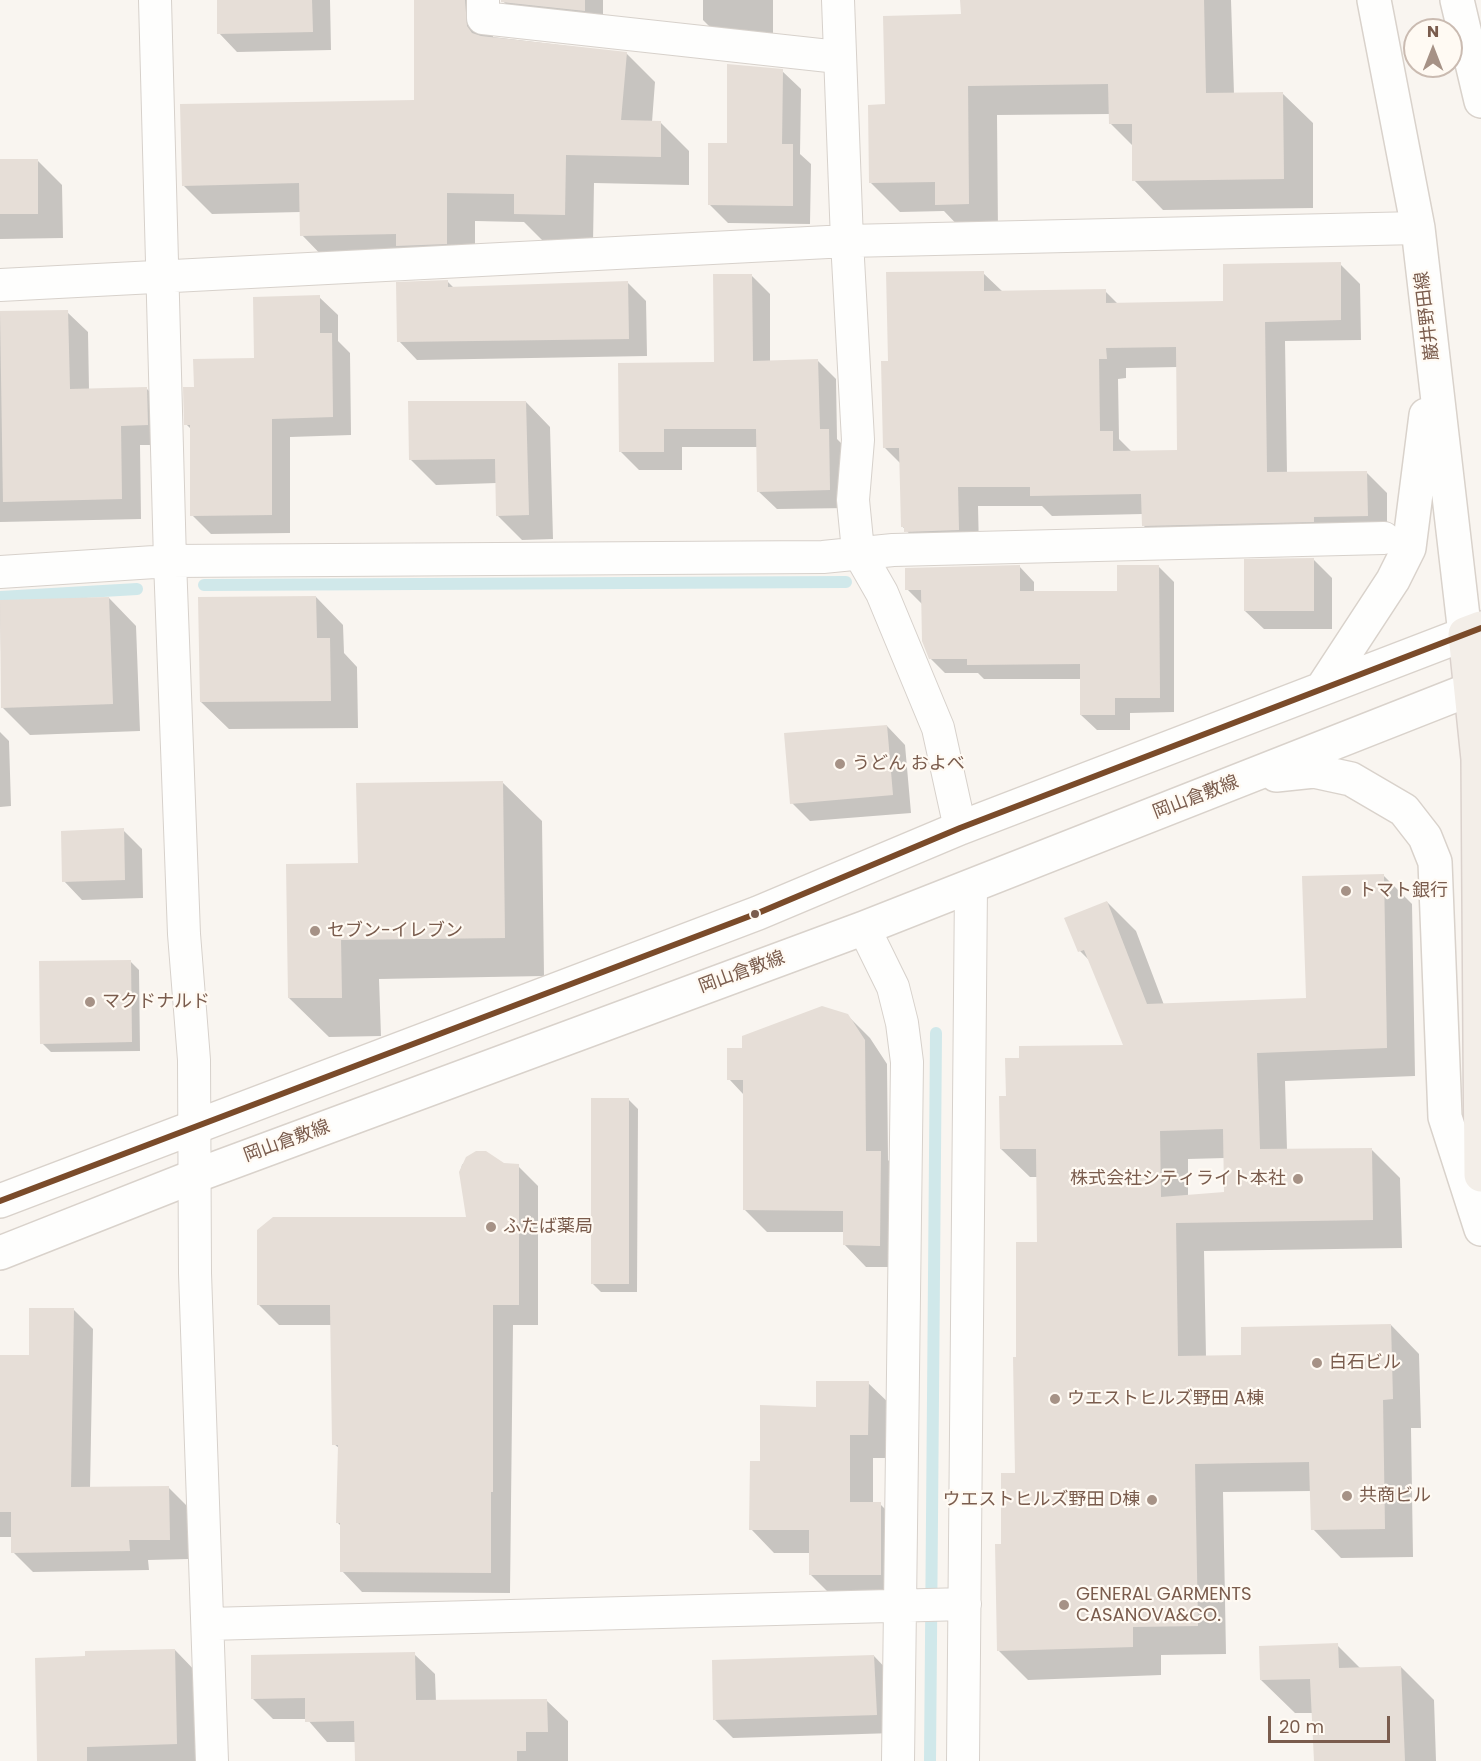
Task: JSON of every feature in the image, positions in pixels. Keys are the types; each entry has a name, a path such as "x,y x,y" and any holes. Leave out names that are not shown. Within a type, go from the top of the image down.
{"main road":[{"name":"巌井野田線","path":"1374,0 1418,228 1432,351 1473,631"},
{"path":"1457,0 1481,101"},
{"path":"1323,687 1394,580 1408,548 1416,503 1432,351"},
{"path":"0,1201 758,913 960,828 1473,631 1478,759 1481,1175"},
{"name":"岡山倉敷線","path":"0,1253 195,1176 864,928 1476,687"},
{"path":"1247,778 1314,771 1351,779 1404,810 1425,837 1435,862 1445,1117 1481,1229"}],"street":[{"path":"155,0 170,561 184,934 194,1060 195,1273 212,1761"},
{"path":"483,0 483,18 838,57"},
{"path":"838,0 838,57 858,440 853,500 858,552 882,593 938,728 960,828"},
{"path":"0,285 847,241 1418,228"},
{"path":"0,572 170,561 823,557 858,552 1384,538"},
{"path":"963,1761 956,1604 971,886"},
{"path":"864,928 893,987 902,1023 907,1062 909,1604 898,1761"},
{"path":"208,1624 956,1604"}],"building":[{"path":"217,0 312,0 313,32 217,34"},
{"path":"414,0 465,0 467,26 472,33 481,36 627,52 621,120 661,121 661,157 566,155 565,215 514,214 514,194 447,193 447,244 396,246 396,234 300,236 299,183 182,186 180,104 414,100"},
{"path":"501,0 585,0 585,11 501,2"},
{"path":"960,0 1204,0 1206,93 1283,92 1284,179 1132,181 1132,124 1109,124 1108,84 968,86 969,204 935,205 935,182 869,183 868,105 885,104 883,16 961,14"},
{"path":"727,64 783,69 782,144 793,144 793,206 708,205 708,143 727,143"},
{"path":"0,159 38,159 38,214 0,214"},
{"path":"1341,262 1341,320 1265,322 1267,472 1367,471 1368,516 1314,517 1314,522 1142,526 1141,494 1030,496 1030,487 958,487 959,530 904,532 904,527 901,527 899,448 883,448 881,361 888,361 886,272 984,271 984,291 1106,289 1106,303 1223,301 1223,264","holes":["1176,347 1177,450 1113,451 1113,431 1100,431 1099,359 1107,359 1106,348"]},
{"path":"713,274 752,274 753,361 818,359 820,429 829,429 830,490 757,492 756,429 664,429 664,452 619,452 618,363 714,362"},
{"path":"448,280 448,287 628,281 629,339 397,342 396,282"},
{"path":"320,295 320,333 332,333 333,417 272,419 272,515 190,516 190,425 184,425 183,387 194,387 193,359 254,358 253,297"},
{"path":"68,310 70,389 147,387 148,425 121,426 122,499 3,502 0,311"},
{"path":"408,401 526,401 529,515 496,516 495,459 409,460"},
{"path":"1314,558 1314,611 1244,611 1244,559"},
{"path":"1020,565 1020,591 1117,591 1117,565 1159,565 1160,698 1115,698 1115,715 1080,715 1080,664 967,665 967,659 929,659 922,641 921,590 905,590 905,568"},
{"path":"316,596 317,638 330,638 331,701 200,702 198,597"},
{"path":"109,597 113,704 1,708 0,600"},
{"path":"887,725 893,795 790,804 784,733"},
{"path":"503,781 505,938 341,940 342,998 288,998 286,864 358,863 356,783"},
{"path":"124,828 125,880 62,882 61,831"},
{"path":"1384,874 1387,1048 1257,1053 1260,1149 1372,1148 1373,1220 1176,1223 1178,1356 1241,1355 1241,1327 1391,1324 1393,1399 1383,1400 1385,1529 1311,1530 1309,1462 1195,1464 1198,1626 1133,1627 1133,1647 997,1651 995,1544 1001,1544 1001,1473 1015,1473 1013,1357 1016,1357 1016,1242 1037,1242 1036,1149 1000,1149 999,1096 1006,1096 1005,1058 1019,1058 1019,1046 1123,1045 1084,950 1078,952 1064,918 1107,901 1147,1004 1306,998 1302,876","holes":["1223,1129 1224,1192 1161,1197 1160,1131"]},
{"path":"131,960 132,1042 40,1044 39,961"},
{"path":"822,1006 848,1014 865,1040 866,1151 881,1151 880,1246 843,1245 843,1211 743,1210 743,1080 727,1080 727,1048 742,1048 742,1036"},
{"path":"591,1098 629,1098 629,1284 591,1284"},
{"path":"476,1151 486,1151 504,1163 519,1164 519,1305 493,1305 491,1573 340,1572 340,1523 336,1523 338,1445 332,1445 330,1305 257,1305 257,1230 273,1217 466,1217 459,1172 466,1157"},
{"path":"29,1308 74,1308 71,1487 169,1486 170,1540 129,1540 130,1551 11,1553 11,1512 0,1512 0,1355 29,1355"},
{"path":"816,1381 869,1381 868,1435 850,1435 850,1502 881,1502 881,1575 809,1575 809,1530 749,1530 750,1461 760,1461 760,1405 816,1407"},
{"path":"1338,1643 1339,1668 1401,1666 1405,1761 1314,1761 1310,1679 1260,1680 1259,1646"},
{"path":"175,1649 177,1744 87,1747 87,1761 37,1761 35,1658 85,1656 85,1651"},
{"path":"415,1652 416,1700 547,1699 548,1732 526,1732 526,1751 517,1751 517,1761 355,1761 354,1721 305,1722 305,1698 251,1699 251,1655"},
{"path":"874,1655 877,1715 713,1720 712,1660"}],"waterway":[{"path":"204,585 846,582"},
{"path":"0,597 137,589"},
{"path":"930,1761 936,1033"}],"transit line":[{"path":"0,1201 758,913 960,828 1481,628"}],"place":[{"name":"うどん およべ","path":"840,764"},
{"name":"トマト銀行","path":"1346,891"},
{"name":"セブン-イレブン","path":"315,931"},
{"name":"マクドナルド","path":"90,1002"},
{"name":"株式会社シティライト本社","path":"1298,1179"},
{"name":"ふたば薬局","path":"491,1227"},
{"name":"白石ビル","path":"1317,1363"},
{"name":"ウエストヒルズ野田 A棟","path":"1055,1399"},
{"name":"共商ビル","path":"1347,1496"},
{"name":"ウエストヒルズ野田 D棟","path":"1152,1500"},
{"name":"GENERAL GARMENTS CASANOVA&CO.","path":"1064,1605"}]}
